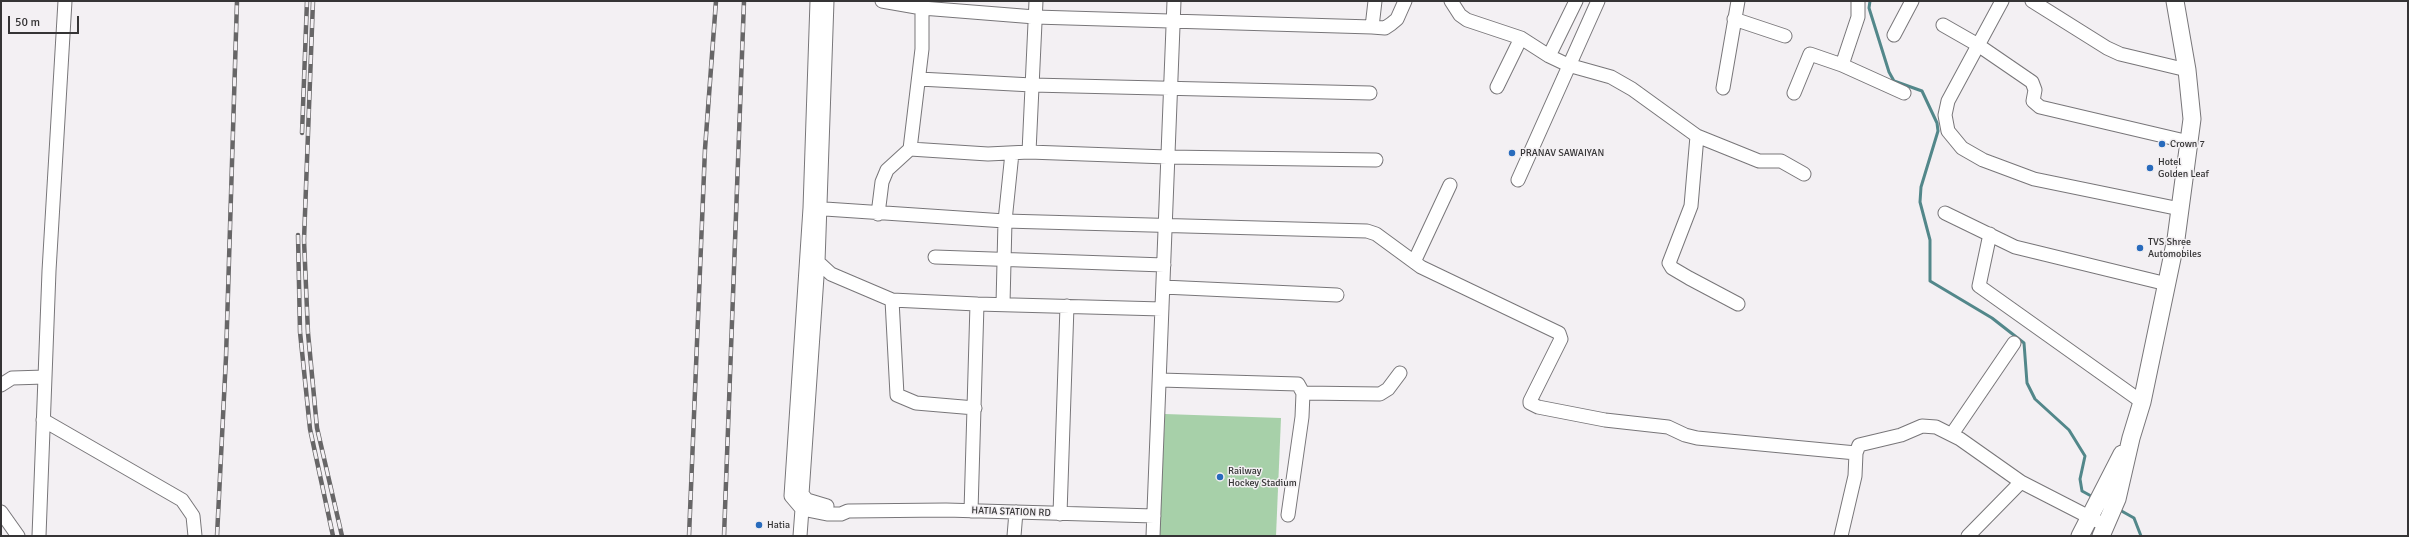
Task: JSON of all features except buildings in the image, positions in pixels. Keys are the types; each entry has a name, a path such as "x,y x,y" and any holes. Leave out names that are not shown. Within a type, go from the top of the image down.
{"main road":[{"path":"2104,529 2117,499 2131,438 2142,402 2167,284 2180,209 2192,119 2187,70 2175,1"},
{"path":"2080,536 2100,492 2131,438"}],"street":[{"path":"39,536 45,377 65,1"},
{"path":"817,1 815,208 818,262 802,494 807,500 817,504 841,507 848,511"},
{"path":"827,1 815,208 791,496 802,509 827,514 841,514 848,511"},
{"path":"882,1 922,8 1035,16 1385,28 1397,19 1405,1"},
{"path":"1028,152 1036,1"},
{"path":"1153,536 1164,265 1166,157 1174,1"},
{"path":"1372,27 1374,1"},
{"path":"1451,1 1460,15 1467,20 1521,38 1549,56 1568,65 1611,77 1632,89 1697,136 1759,160 1781,161 1804,174"},
{"path":"1549,56 1576,1"},
{"path":"1518,180 1568,65 1598,1"},
{"path":"1723,88 1738,1"},
{"path":"1842,65 1858,17 1858,1"},
{"path":"1894,35 1912,1"},
{"path":"2002,1 1948,101 1946,115 1948,131 1962,148 1983,160 2034,179 2180,209"},
{"path":"2032,1 2107,48 2120,54 2187,70"},
{"path":"878,214 882,182 886,170 910,148 922,49 922,8"},
{"path":"1734,18 1785,36"},
{"path":"1943,25 1978,45 2032,82 2035,90 2033,101 2040,107 2189,142"},
{"path":"1497,87 1521,38"},
{"path":"1794,93 1810,54 1842,65 1904,93"},
{"path":"918,79 1032,85 1370,93"},
{"path":"1697,136 1691,206 1669,263 1672,268 1738,304"},
{"path":"910,148 988,154 1028,152 1166,157 1376,160"},
{"path":"1003,304 1005,221 1012,153"},
{"path":"1414,262 1450,185"},
{"path":"815,208 878,214 1005,221 1367,231 1376,234 1414,262 1559,333 1561,339 1530,401 1530,403 1538,407 1605,420 1668,427 1696,438 1856,453"},
{"path":"1946,213 2015,247 2167,284"},
{"path":"1990,234 1979,286 2142,402"},
{"path":"935,257 1164,265"},
{"path":"818,262 831,274 892,300 1162,309"},
{"path":"1163,287 1337,295"},
{"path":"892,300 897,396 916,403 975,408"},
{"path":"971,511 977,304"},
{"path":"1060,514 1067,306"},
{"path":"1952,434 2014,343"},
{"path":"1303,393 1380,394 1388,389 1400,374"},
{"path":"1,385 12,378 45,377"},
{"path":"1160,380 1298,384 1303,393 1297,457 1288,515"},
{"path":"43,420 182,500 193,516 195,536"},
{"path":"1841,536 1855,476 1856,453 1859,445 1900,435 1922,426 1936,427 1952,434 2022,482 2090,513 2104,529"},
{"path":"1968,536 2022,482"},
{"path":"800,536 802,509"},
{"name":"HATIA STATION RD","path":"848,511 971,511 1154,516"},
{"path":"1,512 18,536"},
{"path":"1014,536 1016,512"}],"green space":[{"name":"Railway Hockey Stadium","path":"1165,414 1281,418 1276,536 1159,536"}],"waterway":[{"path":"1870,1 1869,8 1889,72 1894,81 1922,91 1937,123 1938,131 1921,187 1920,202 1930,240 1930,281 1992,318 2024,343 2027,383 2035,399 2069,430 2085,456 2080,479 2082,491 2093,497"},
{"path":"2118,509 2134,518 2141,536"}],"railway":[{"path":"217,536 226,357 237,1"},
{"path":"302,133 307,1"},
{"path":"313,1 304,240 308,333 317,428 342,536"},
{"path":"689,536 705,149 716,1"},
{"path":"724,536 744,1"},
{"path":"298,235 300,332 310,429 333,536"}],"place":[{"name":"Crown 7","path":"2162,144"},
{"name":"PRANAV SAWAIYAN","path":"1512,153"},
{"name":"Hotel Golden Leaf","path":"2150,168"},
{"name":"TVS Shree Automobiles","path":"2140,248"},
{"name":"Railway Hockey Stadium","path":"1220,477"},
{"name":"Hatia","path":"759,525"}]}
